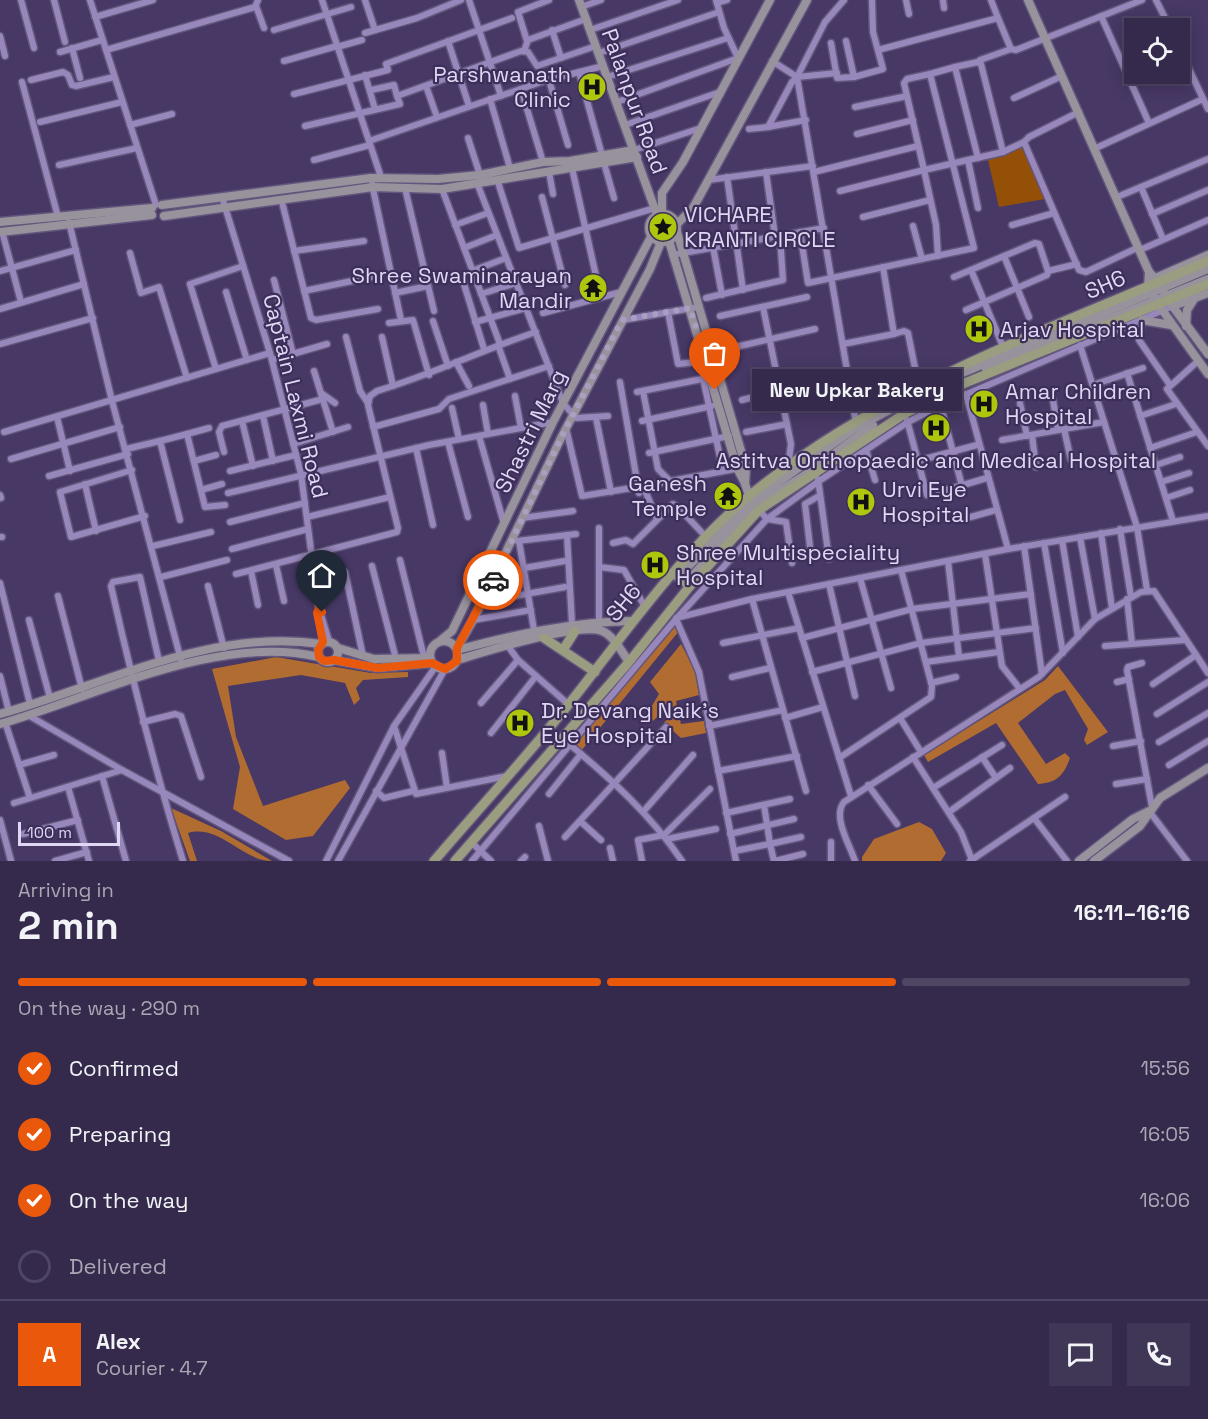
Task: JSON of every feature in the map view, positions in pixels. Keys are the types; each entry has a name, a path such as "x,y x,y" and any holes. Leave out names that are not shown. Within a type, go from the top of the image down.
{"main road":[{"name":"SH6","path":"434,861 568,704 645,607 682,580 738,533 753,504 817,476 965,383 1158,292 1208,261"},
{"name":"SH6","path":"682,580 707,538 753,504 788,468 856,423 919,388 1004,349 1158,292 1208,284"},
{"path":"455,861 562,738 631,666 673,616 682,580"},
{"path":"562,650 574,628"},
{"path":"544,638 594,672"}],"street":[{"path":"21,0 34,48"},
{"path":"54,0 65,42"},
{"path":"90,0 156,208"},
{"path":"95,17 153,0"},
{"path":"322,0 381,177"},
{"path":"365,0 375,30"},
{"path":"438,0 441,8"},
{"path":"365,33 461,0"},
{"path":"468,0 501,96"},
{"path":"524,51 527,41 518,12 549,0"},
{"path":"580,3 601,0"},
{"path":"590,30 678,0"},
{"path":"727,0 716,2 728,38 738,57"},
{"path":"770,0 683,162 662,193 658,212 651,222 652,235 665,241 694,308 711,377 753,504 766,519 786,522 792,563"},
{"path":"665,241 693,208 807,0"},
{"path":"768,127 825,22 844,0"},
{"path":"831,43 839,80 883,69 873,32 872,0"},
{"path":"906,0 909,14"},
{"path":"943,0 944,8"},
{"path":"991,0 1011,49"},
{"path":"1028,0 1096,148 1172,325 1208,374"},
{"path":"980,60 1011,49 1016,50 1142,0"},
{"path":"1156,0 1165,18"},
{"path":"106,50 257,3 264,28"},
{"name":"Palanpur Road","path":"580,3 658,212"},
{"path":"274,30 351,7"},
{"path":"397,96 524,51 528,52 537,66 719,12"},
{"path":"1101,16 1149,123"},
{"path":"294,94 387,70 386,64 512,18"},
{"path":"878,50 998,18"},
{"path":"527,41 586,19"},
{"path":"552,30 561,58"},
{"path":"0,36 5,56"},
{"path":"607,77 728,38"},
{"path":"60,52 102,40"},
{"path":"285,62 362,40"},
{"path":"448,41 469,106"},
{"path":"846,41 854,77"},
{"path":"72,48 80,78"},
{"path":"617,102 738,57"},
{"path":"772,61 797,77 837,74"},
{"path":"938,256 930,200 905,81 980,62 1003,152"},
{"path":"314,160 369,143 520,89 603,66"},
{"path":"955,67 978,158"},
{"path":"1190,71 1208,109"},
{"path":"31,80 63,72 68,75 72,85 76,86 114,77"},
{"path":"579,72 614,198"},
{"path":"800,232 808,283 975,248 930,74"},
{"path":"365,75 375,109"},
{"path":"1014,98 1062,76"},
{"path":"797,77 856,423"},
{"path":"549,80 568,145"},
{"path":"22,82 76,250 112,401 153,546 182,664"},
{"path":"305,126 400,104 394,86 371,90"},
{"path":"426,86 437,117"},
{"path":"520,89 543,162"},
{"path":"625,125 720,92"},
{"path":"855,107 908,96"},
{"path":"490,99 510,168"},
{"path":"1096,148 1203,99"},
{"path":"40,122 122,102"},
{"path":"840,191 1003,152 1079,112"},
{"path":"130,125 172,114"},
{"path":"749,129 806,120"},
{"path":"857,134 913,120"},
{"path":"0,222 65,219 381,177 497,179 572,168 635,153 701,128"},
{"path":"468,138 488,213 563,403 573,416 596,418 608,416"},
{"path":"1024,142 1081,271 1086,272 1208,220"},
{"path":"708,180 766,172 814,169 918,146"},
{"path":"59,165 137,148"},
{"path":"156,208 165,209 164,216 282,202 373,187 442,189 510,168 543,162 603,159"},
{"path":"1117,197 1208,159"},
{"path":"968,160 978,208"},
{"path":"572,168 596,276"},
{"path":"549,172 553,194"},
{"path":"706,298 783,280 766,172"},
{"path":"727,177 743,290"},
{"path":"371,178 401,320"},
{"path":"497,179 518,247 658,212 669,215 677,228 706,361 741,467"},
{"path":"1141,187 1164,239"},
{"path":"405,188 434,311"},
{"path":"442,189 510,379"},
{"path":"1152,214 1208,190"},
{"name":"Captain Laxmi Road","path":"222,197 271,356 301,474 319,608 317,613 324,642"},
{"path":"542,197 551,239 565,285"},
{"path":"863,217 930,200"},
{"path":"282,202 313,320 378,309"},
{"path":"455,225 488,213"},
{"path":"1012,225 1054,213"},
{"path":"21,302 1,232 65,219"},
{"path":"913,226 922,259"},
{"path":"672,255 824,228"},
{"path":"464,248 497,235"},
{"name":"Shastri Marg","path":"441,640 452,631 553,422 652,235"},
{"path":"294,252 364,241"},
{"name":"Shastri Marg","path":"457,649 515,542 522,519 566,428 665,241"},
{"path":"954,277 1038,243 1048,271"},
{"path":"713,247 722,295"},
{"path":"0,271 76,250"},
{"path":"130,253 141,293 159,287 186,378"},
{"path":"1170,385 1139,339 1142,320 1158,292 1208,255"},
{"path":"1004,256 1029,317"},
{"path":"472,271 506,258"},
{"path":"966,310 1047,275 1048,271 1077,264"},
{"path":"216,369 190,284 243,266"},
{"path":"883,267 894,334"},
{"path":"682,580 753,504 808,472 867,428 952,382 1208,268"},
{"path":"971,270 1004,349"},
{"path":"304,291 371,277"},
{"path":"1158,292 1208,279"},
{"path":"274,280 293,354"},
{"path":"463,281 484,350"},
{"path":"481,294 516,283"},
{"path":"0,309 84,284"},
{"path":"395,293 428,286"},
{"path":"226,292 247,360"},
{"path":"543,313 621,292"},
{"path":"1158,292 1194,299"},
{"path":"1158,292 1208,354"},
{"path":"1186,326 1187,310 1194,299 1208,292"},
{"path":"720,316 807,297"},
{"path":"763,307 791,444 788,468"},
{"path":"475,322 526,308"},
{"path":"622,320 694,308"},
{"path":"668,312 678,364 706,361"},
{"path":"0,344 93,318"},
{"path":"389,323 410,319 414,322 429,375"},
{"path":"962,486 939,401 966,394 1142,320 1172,325"},
{"path":"433,321 448,366"},
{"path":"731,348 815,329"},
{"path":"843,344 904,331 908,333 919,388"},
{"path":"368,403 373,393 429,375 484,350 536,332"},
{"path":"236,574 397,532 398,528 379,457 368,403 360,391 346,337"},
{"path":"382,337 393,386"},
{"path":"4,432 247,360 293,354 327,344"},
{"path":"1080,345 1137,527 1148,590"},
{"path":"1198,361 1170,385 1167,391 1208,446"},
{"path":"456,362 468,386"},
{"path":"373,427 439,409 449,399 549,366"},
{"path":"1092,385 1143,368"},
{"path":"314,371 333,432"},
{"path":"1127,373 1173,521"},
{"path":"670,481 657,469 640,391 711,377"},
{"path":"711,377 708,406 723,471"},
{"path":"742,400 824,379"},
{"path":"620,382 640,490 657,519"},
{"path":"966,394 977,445 1008,549"},
{"path":"224,452 219,428 285,411 322,396"},
{"path":"322,396 335,403"},
{"path":"515,396 521,428"},
{"path":"1053,400 1071,460"},
{"path":"1020,403 1036,467"},
{"path":"645,420 719,404"},
{"path":"1140,416 1176,404"},
{"path":"483,405 488,434"},
{"path":"452,408 459,439"},
{"path":"263,416 273,460"},
{"path":"57,417 70,471"},
{"path":"596,418 611,492"},
{"path":"673,616 766,519 817,476 866,450 906,418 927,495"},
{"path":"242,421 253,466"},
{"path":"228,492 416,448 553,422"},
{"path":"1002,440 1104,422"},
{"path":"746,432 787,424"},
{"path":"11,459 120,427"},
{"path":"293,444 348,427"},
{"path":"49,476 209,428"},
{"path":"566,428 582,496 640,490"},
{"path":"1150,448 1197,432"},
{"path":"187,434 207,508 225,505"},
{"path":"479,435 504,524"},
{"path":"652,453 729,436"},
{"path":"160,441 180,520"},
{"path":"448,442 468,517"},
{"path":"917,461 977,445"},
{"path":"416,448 433,525"},
{"path":"866,450 876,480"},
{"path":"194,461 216,455"},
{"path":"230,471 296,455"},
{"path":"1156,465 1180,457"},
{"path":"655,484 741,467"},
{"path":"132,470 59,494 71,537 145,516"},
{"path":"1161,482 1189,473"},
{"path":"817,476 829,559"},
{"path":"939,492 987,478"},
{"path":"85,484 96,531"},
{"path":"201,490 222,484"},
{"path":"1166,498 1190,490"},
{"path":"307,517 390,496"},
{"path":"810,547 805,504 819,496"},
{"path":"230,522 305,503"},
{"path":"613,543 626,540 633,544 670,505 676,505 707,538"},
{"path":"967,518 996,510"},
{"path":"522,519 573,511"},
{"path":"673,616 1024,546 1208,516"},
{"path":"472,861 570,745 631,666 607,633 599,626 599,528"},
{"path":"232,549 308,529"},
{"path":"1120,530 1129,598 1132,644"},
{"path":"153,546 211,532"},
{"path":"1101,533 1112,608"},
{"path":"534,630 524,568 515,542 569,538 576,534"},
{"path":"1080,537 1095,619"},
{"path":"569,538 574,628"},
{"path":"1062,540 1078,637"},
{"path":"1044,543 1063,653"},
{"path":"1024,546 1042,674"},
{"path":"985,554 999,652 1004,671 1020,689"},
{"path":"161,578 227,560"},
{"path":"400,560 431,661"},
{"path":"524,568 565,561"},
{"path":"948,561 959,657"},
{"path":"276,565 284,601"},
{"path":"372,566 396,659"},
{"path":"599,567 624,570 645,607"},
{"path":"839,758 931,697 931,683 901,570"},
{"path":"251,571 258,605"},
{"path":"345,572 363,656"},
{"path":"159,661 141,579 136,576 113,582 111,586 143,722 161,792 183,861"},
{"path":"860,578 891,688"},
{"path":"0,583 30,704"},
{"path":"829,584 855,696"},
{"path":"208,586 224,648"},
{"path":"482,602 565,587"},
{"path":"855,861 838,816 839,807 850,796 1042,674 1095,619 1129,598 1148,590 1154,591 1208,673"},
{"path":"788,592 850,796"},
{"path":"802,638 912,609 1031,594"},
{"path":"58,596 82,689"},
{"path":"752,599 760,635 806,791"},
{"path":"473,620 531,610"},
{"path":"673,616 699,672 736,861"},
{"path":"29,620 50,698"},
{"path":"457,649 534,630 599,626 633,621"},
{"path":"723,643 798,627"},
{"path":"812,672 921,642 1036,627"},
{"path":"457,660 574,628"},
{"path":"6,716 30,704 82,689 180,654 292,640 324,642 363,656 431,661 445,669"},
{"path":"326,861 394,726 431,661 434,645 441,640 450,642 457,649 457,660 454,665 445,669 338,861"},
{"path":"1105,646 1185,640"},
{"path":"319,657 324,642"},
{"path":"508,646 518,660 568,704"},
{"path":"334,660 338,655 338,648"},
{"path":"6,716 29,715 182,664 290,650 319,657 327,662 334,660 378,668 431,661"},
{"path":"926,662 999,652"},
{"path":"1153,684 1196,655"},
{"path":"482,703 518,660"},
{"path":"1142,663 1128,667 1150,809 1187,861"},
{"path":"732,677 770,668"},
{"path":"0,676 6,716 30,798"},
{"path":"491,733 536,676"},
{"path":"931,683 956,677"},
{"path":"1117,682 1129,679"},
{"path":"1157,714 1208,682"},
{"path":"710,726 823,707"},
{"path":"1159,742 1208,713"},
{"path":"143,722 175,714 181,716 201,777"},
{"path":"6,716 29,715 161,792 289,861"},
{"path":"900,718 921,752"},
{"path":"394,726 413,791"},
{"path":"565,837 666,727"},
{"path":"562,738 615,782 666,837 682,861"},
{"path":"1113,746 1141,741"},
{"path":"1169,765 1208,741"},
{"path":"933,788 1002,745"},
{"path":"442,753 447,788"},
{"path":"549,794 581,754"},
{"path":"19,765 54,755"},
{"path":"643,812 693,755"},
{"path":"718,771 797,756"},
{"path":"913,757 948,812 971,860 1065,797"},
{"path":"982,757 996,778"},
{"path":"106,760 105,775 126,861"},
{"path":"948,812 1010,768"},
{"path":"1094,861 1140,826 1160,798 1208,768"},
{"path":"14,803 122,770"},
{"path":"376,791 384,798 413,791 419,794 507,776"},
{"path":"1116,784 1147,779"},
{"path":"868,785 897,824"},
{"path":"68,787 89,861"},
{"path":"666,837 710,789"},
{"path":"726,813 790,799"},
{"path":"764,805 774,861 803,854"},
{"path":"1079,861 1133,819 1150,809"},
{"path":"1034,818 1067,861"},
{"path":"730,834 794,819"},
{"path":"0,820 2,836 11,861"},
{"path":"23,834 78,820"},
{"path":"580,821 601,840"},
{"path":"539,826 548,861"},
{"path":"642,861 638,840 716,829"},
{"path":"734,851 801,837"},
{"path":"471,842 491,861"},
{"path":"831,842 831,861"},
{"path":"610,848 613,861"},
{"path":"55,861 87,852"}],"shaded area":[{"path":"1023,146 1045,199 999,207 988,160"},
{"path":"673,625 679,631 581,751 573,744"},
{"path":"681,644 695,671 699,695 676,701 681,724 704,721 706,733 681,738 664,723 671,714 665,709 653,721 647,714 659,694 650,682"},
{"path":"276,657 371,673 408,672 408,677 363,680 356,688 360,699 354,705 345,683 301,675 228,686 236,737 263,806 345,780 350,788 313,836 286,840 233,809 240,767 212,669"},
{"path":"1058,666 1108,732 1087,745 1084,740 1088,729 1065,690 1055,694 1018,723 1046,764 1065,753 1070,758 1065,769 1055,780 1038,784 996,723 928,762 924,755 1045,680"},
{"path":"171,808 221,831 272,861 251,855 221,838 200,832 188,833 197,861 190,861"},
{"path":"919,822 932,829 946,853 941,861 862,861 862,857 874,839"}],"way so far":[{"path":"493,580 562,436 622,320 690,308 715,390"}],"place":[{"name":"Parshwanath Clinic","path":"592,87"},
{"name":"VICHARE KRANTI CIRCLE","path":"663,227"},
{"name":"Shree Swaminarayan Mandir","path":"593,288"},
{"name":"Arjav Hospital","path":"979,329"},
{"name":"New Upkar Bakery","path":"715,390"},
{"name":"Amar Children Hospital","path":"984,404"},
{"name":"Astitva Orthopaedic and Medical Hospital","path":"936,428"},
{"name":"Ganesh Temple","path":"728,496"},
{"name":"Urvi Eye Hospital","path":"861,502"},
{"name":"Shree Multispeciality Hospital","path":"655,565"},
{"name":"Dr. Devang Naik's Eye Hospital","path":"520,723"}],"route":[{"path":"322,612 319,608 317,613 323,642 318,653 324,661 334,660 378,668 432,663 445,669 450,668 457,661 457,648 493,580"}]}
